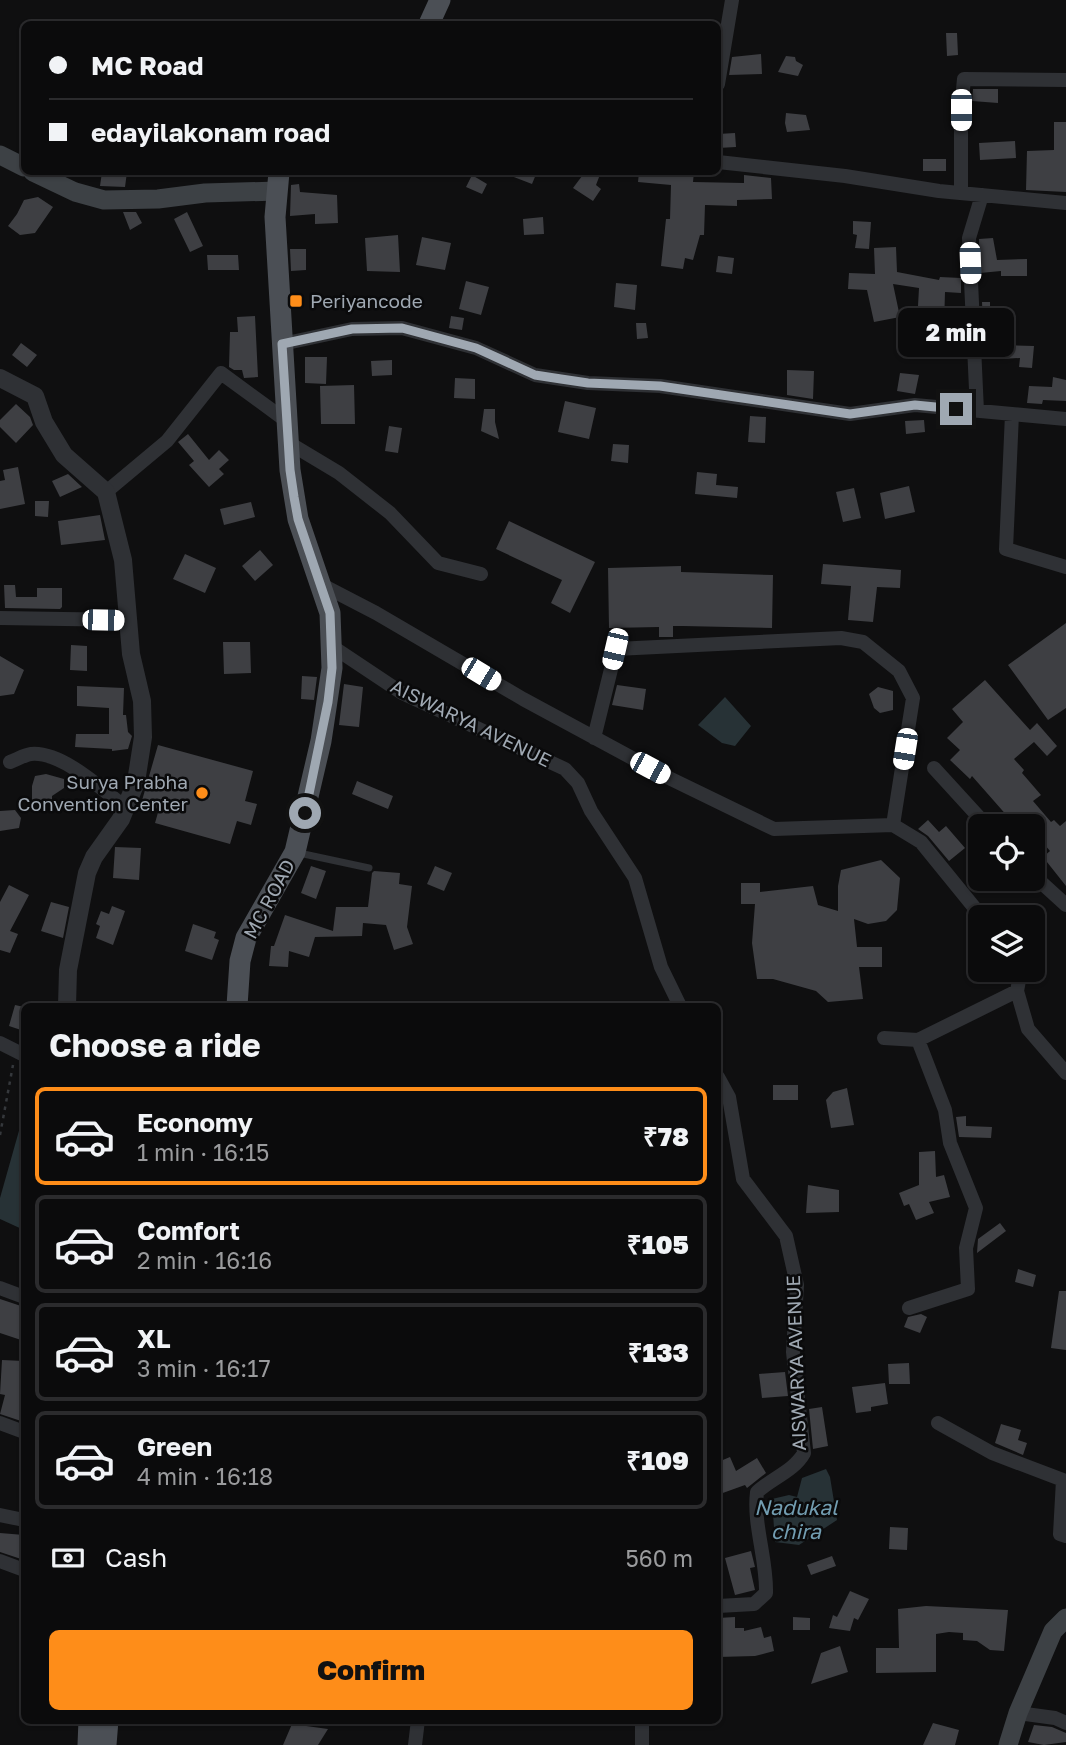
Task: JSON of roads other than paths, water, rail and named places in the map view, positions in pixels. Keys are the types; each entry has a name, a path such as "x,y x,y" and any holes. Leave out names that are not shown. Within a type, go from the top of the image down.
{"main road":[{"path":"430,21 440,0"},
{"path":"0,155 21,166"},
{"path":"39,175 75,192 104,200 159,199 278,181"},
{"name":"MC ROAD","path":"237,1003 240,961 246,938 295,852 310,794 332,668 330,613 298,519 290,470 275,217 278,181"},
{"path":"1008,1745 1018,1713 1053,1631 1066,1618"},
{"path":"88,1745 89,1724"},
{"path":"106,1745 108,1724"}],"street":[{"path":"721,66 732,0"},
{"path":"961,193 961,110 964,79 1066,80"},
{"path":"721,162 845,176 961,193 1066,203"},
{"path":"977,411 969,238 982,195"},
{"path":"282,344 352,329 402,328 476,348 535,375 588,383 660,386 850,414 915,405 1066,419"},
{"path":"106,492 167,440 221,373 289,433 390,513 438,563 481,574"},
{"path":"0,378 35,396 44,422 64,455 106,492 123,561 131,654 142,701 143,737 136,782 126,808 94,857 87,873 68,970 67,1003"},
{"path":"1012,414 1006,550 1066,567"},
{"path":"322,585 376,612 594,738 774,830 892,824 921,842 972,905"},
{"path":"0,618 128,621"},
{"path":"594,738 615,649 841,638 863,642 899,671 913,698 892,824"},
{"name":"AISWARYA AVENUE","path":"330,645 402,693 553,763 572,775 591,811 635,878 661,967 679,1003"},
{"path":"10,762 31,754 71,766 126,808"},
{"path":"933,768 976,814"},
{"path":"1045,886 1066,905"},
{"path":"1019,982 1017,991 1028,1029 1066,1073"},
{"path":"884,1038 918,1040 1017,991"},
{"path":"909,1308 968,1289 966,1248 976,1208 950,1143 945,1110 918,1040"},
{"path":"0,1043 20,1053"},
{"name":"AISWARYA AVENUE","path":"721,1082 729,1097 743,1179 786,1236 797,1285 793,1352 804,1453 797,1464 757,1492 767,1576 766,1593 754,1604 721,1606"},
{"path":"0,1288 21,1296"},
{"path":"0,1423 21,1431"},
{"path":"938,1423 992,1453 1063,1480 1060,1534 1066,1536"},
{"path":"0,1515 21,1519"},
{"path":"0,1561 21,1569"},
{"path":"1018,1713 1055,1718 1066,1723"},
{"path":"415,1745 418,1724"},
{"path":"642,1724 642,1745"}],"lane":[{"path":"295,852 369,868"}],"water":[{"path":"725,697 751,726 735,746 722,743 698,725"},
{"path":"21,1124 21,1229 0,1219 0,1198"},
{"name":"Nadukal chira","path":"826,1469 830,1477 837,1520 799,1545 775,1542 772,1499 789,1495 797,1497 802,1478"}],"place":[{"name":"Periyancode","path":"296,301"},
{"name":"Surya Prabha Convention Center","path":"202,793"}]}
